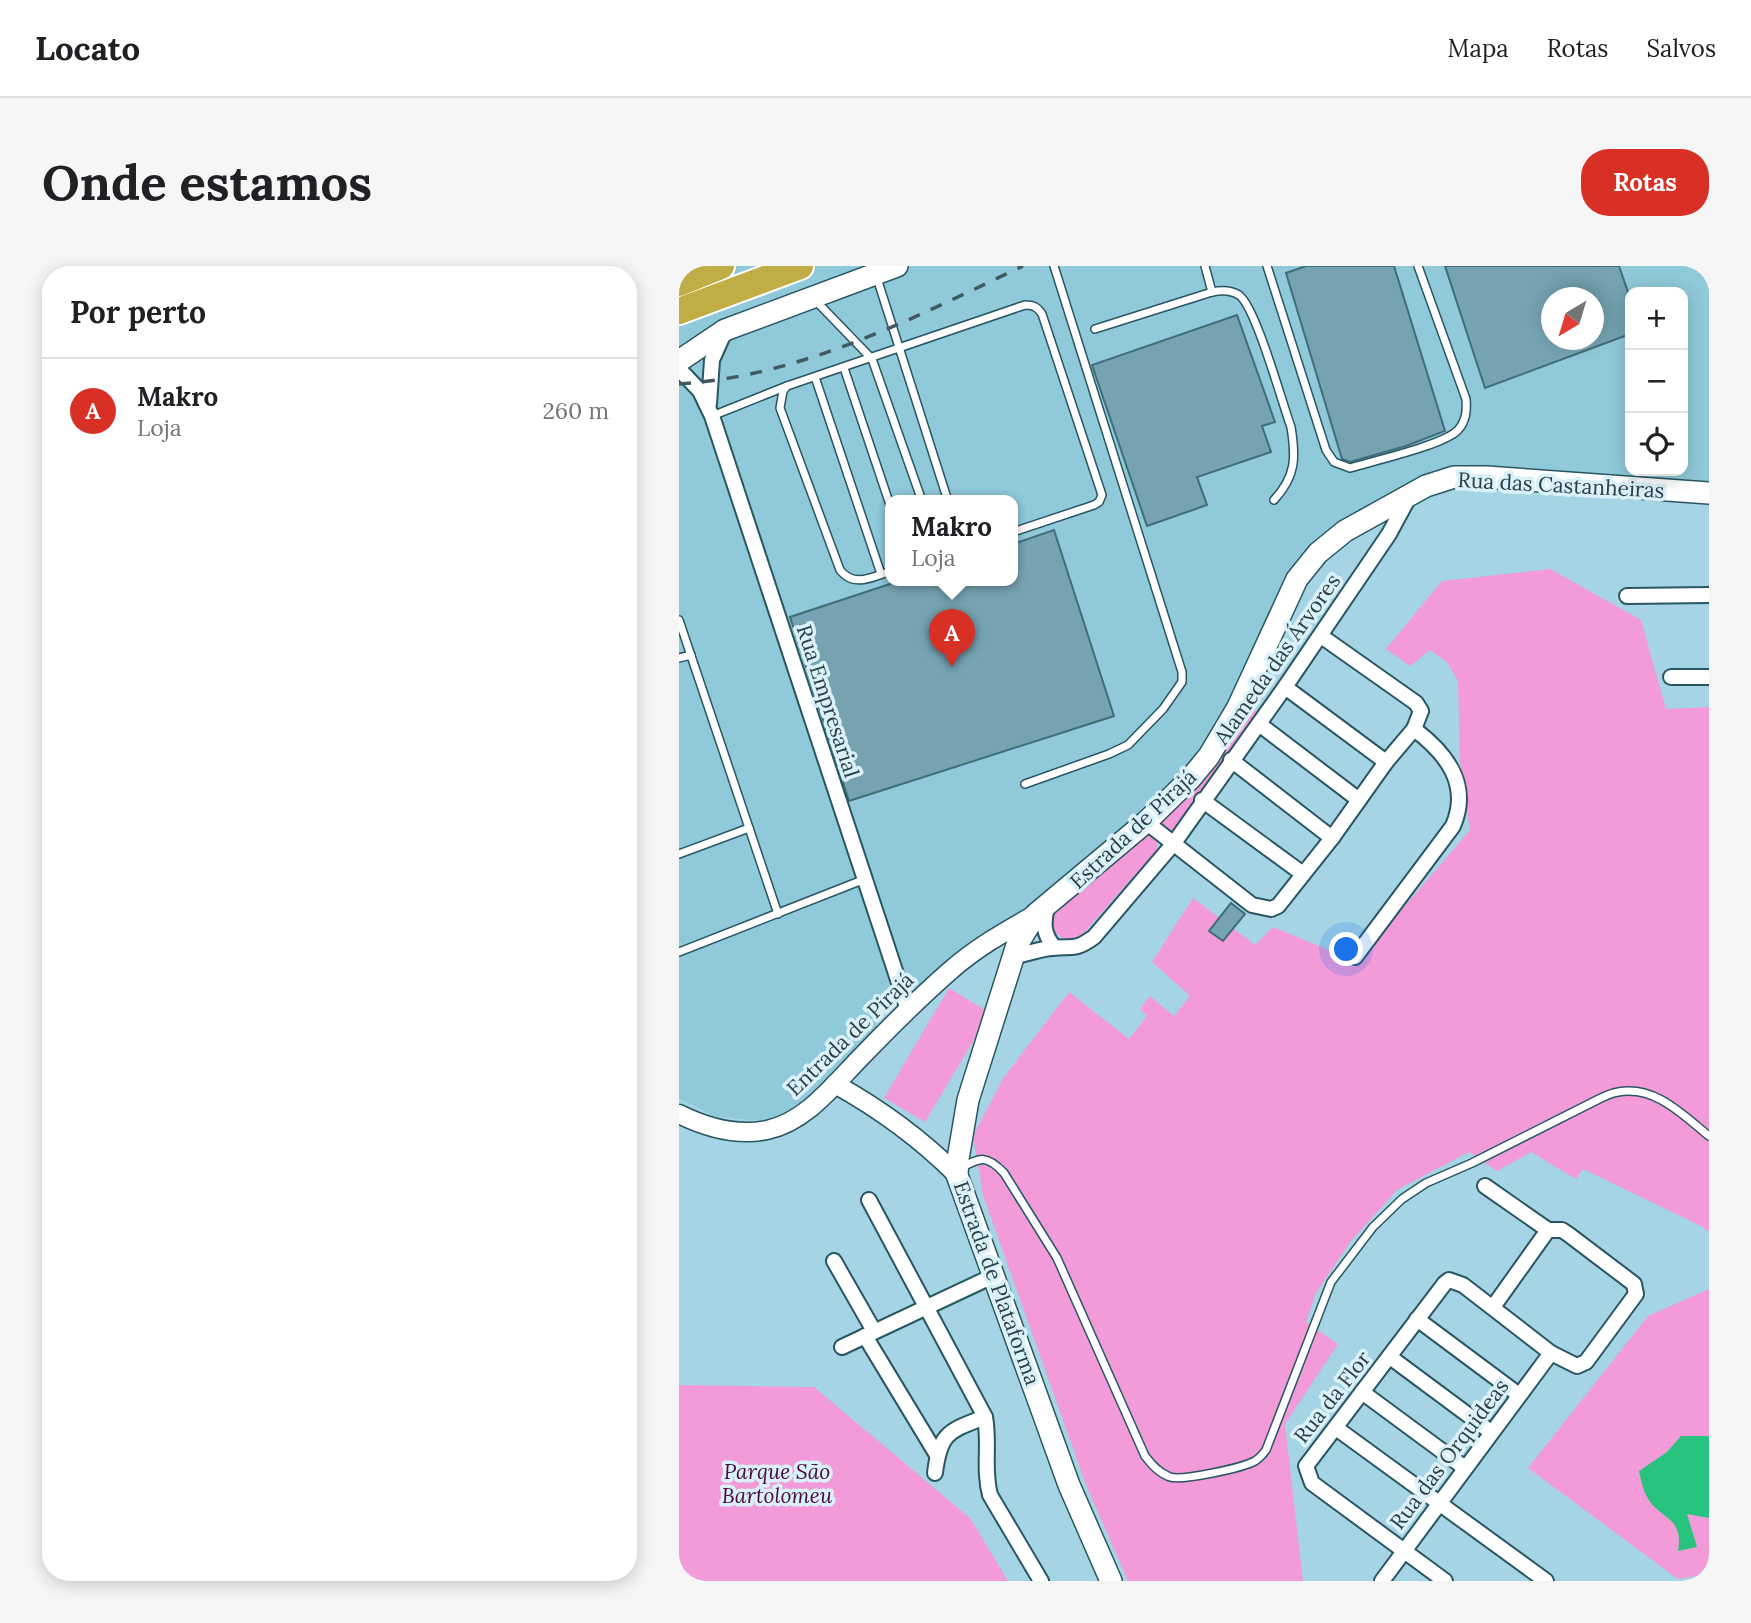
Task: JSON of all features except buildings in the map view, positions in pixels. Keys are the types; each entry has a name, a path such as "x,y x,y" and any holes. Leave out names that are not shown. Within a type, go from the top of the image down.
{"highway":[{"path":"679,283 721,266"},
{"path":"679,312 800,266"}],"main road":[{"path":"679,361 725,330 897,266"},
{"name":"Rua das Castanheiras","path":"1288,597 1307,566 1331,541 1409,495 1442,480 1463,476 1709,494"},
{"name":"Estrada de Pirajá","path":"1042,911 1146,822 1190,779 1226,730 1288,597"},
{"name":"Estrada de Plataforma","path":"1042,911 1023,932 1013,957 968,1100 957,1172 1069,1485 1111,1581"}],"street":[{"name":"Rua Empresarial","path":"711,411 712,360 725,330"},
{"name":"Rua Empresarial","path":"679,369 700,391 711,411 908,1010"},
{"name":"Alameda das Árvores","path":"1013,957 1055,947 1071,949 1082,946 1094,937 1174,842 1259,724 1389,534 1409,495"},
{"path":"1626,596 1709,595"},
{"path":"1146,822 1252,905 1271,909 1278,906 1414,729 1421,711 1416,703 1321,636"},
{"path":"1671,677 1709,677"},
{"path":"1285,687 1386,762"},
{"path":"1259,724 1359,800"},
{"path":"1355,957 1453,826 1457,816 1459,805 1451,768 1437,748 1414,729"},
{"path":"1231,760 1332,838"},
{"path":"1202,800 1303,873"},
{"path":"1042,911 1044,932 1055,947"},
{"name":"Entrada de Pirajá","path":"679,1114 726,1130 768,1130 791,1120 812,1106 908,1010 971,953 987,941 1042,911"},
{"path":"835,1084 907,1131 957,1172"},
{"path":"1485,1186 1548,1230 1562,1230 1637,1289 1634,1300 1582,1365 1577,1366 1551,1353 1493,1307 1548,1230"},
{"path":"869,1200 985,1418 986,1482 990,1494 1041,1581"},
{"path":"834,1262 937,1455"},
{"path":"842,1347 993,1276"},
{"name":"Rua da Flor","path":"1403,1551 1312,1483 1306,1466 1445,1283 1449,1280 1463,1285 1493,1307"},
{"path":"1417,1319 1519,1395"},
{"name":"Rua das Orquideas","path":"1382,1581 1551,1353"},
{"path":"1390,1357 1492,1432"},
{"path":"1362,1392 1465,1468"},
{"path":"935,1473 941,1443 951,1431 985,1418"},
{"path":"1336,1428 1542,1580"},
{"path":"1403,1551 1445,1581"}],"lane":[{"path":"1025,784 1128,745 1164,709 1182,682 1182,672 1054,266"},
{"path":"1205,266 1212,292"},
{"path":"1267,266 1326,450 1334,461 1350,468 1448,438 1464,422 1466,400 1418,266"},
{"path":"1707,266 1709,272"},
{"path":"876,274 946,495"},
{"path":"1095,329 1212,292 1222,290 1238,295 1245,302 1255,323 1291,427 1292,475 1275,500"},
{"path":"813,298 872,359 920,495"},
{"path":"711,411 872,359 1025,305 1037,308 1042,314 1101,495 1099,502 1094,505 1018,530"},
{"path":"844,368 887,495"},
{"path":"815,377 881,574"},
{"path":"787,386 783,391 780,408 840,570 851,580 859,581 885,573"},
{"path":"679,620 778,914"},
{"path":"679,658 691,654"},
{"path":"679,854 749,828"},
{"path":"679,951 865,879"},
{"path":"957,1172 979,1158 993,1161 1004,1173 1057,1258 1145,1456 1157,1470 1172,1478 1225,1471 1261,1457 1331,1282 1373,1227 1402,1199 1426,1183 1617,1092 1637,1091 1669,1103 1709,1136"}],"shaded area":[{"path":"679,266 1709,266 1709,485 1519,467 1469,465 1444,471 1326,539 1220,732 1191,772 1049,893 998,926 930,982 897,988 890,994 881,995 877,1026 860,1051 796,1110 767,1122 714,1116 679,1098"},
{"path":"1681,1436 1709,1436 1709,1518 1687,1514 1697,1547 1678,1551 1678,1531 1647,1497 1639,1471 1667,1452"}],"green space":[{"path":"1550,569 1641,620 1666,709 1709,707 1709,1232 1583,1169 1576,1179 1531,1152 1497,1171 1469,1152 1397,1190 1351,1241 1316,1293 1306,1322 1338,1344 1285,1424 1303,1581 1128,1581 1086,1485 983,1195 973,1136 1004,1077 1069,992 1129,1039 1147,1016 1140,1009 1150,996 1174,1016 1190,996 1152,962 1193,898 1255,945 1273,927 1356,963 1470,830 1460,762 1458,681 1447,662 1430,650 1410,666 1386,649 1442,581"},
{"path":"1246,704 1259,713 1171,832 1155,821"},
{"path":"1142,833 1151,833 1157,839 1157,850 1081,936 1068,939 1059,935 1053,926 1052,913"},
{"path":"949,988 990,1013 925,1122 884,1098"},
{"path":"1709,1289 1709,1574 1678,1579 1528,1468 1648,1316"},
{"name":"Parque São Bartolomeu","path":"679,1385 814,1387 970,1518 1008,1581 679,1581"}],"railway":[{"path":"679,384 770,370 813,357 899,324 1023,266"}],"place":[{"name":"Makro","path":"952,667"}]}
